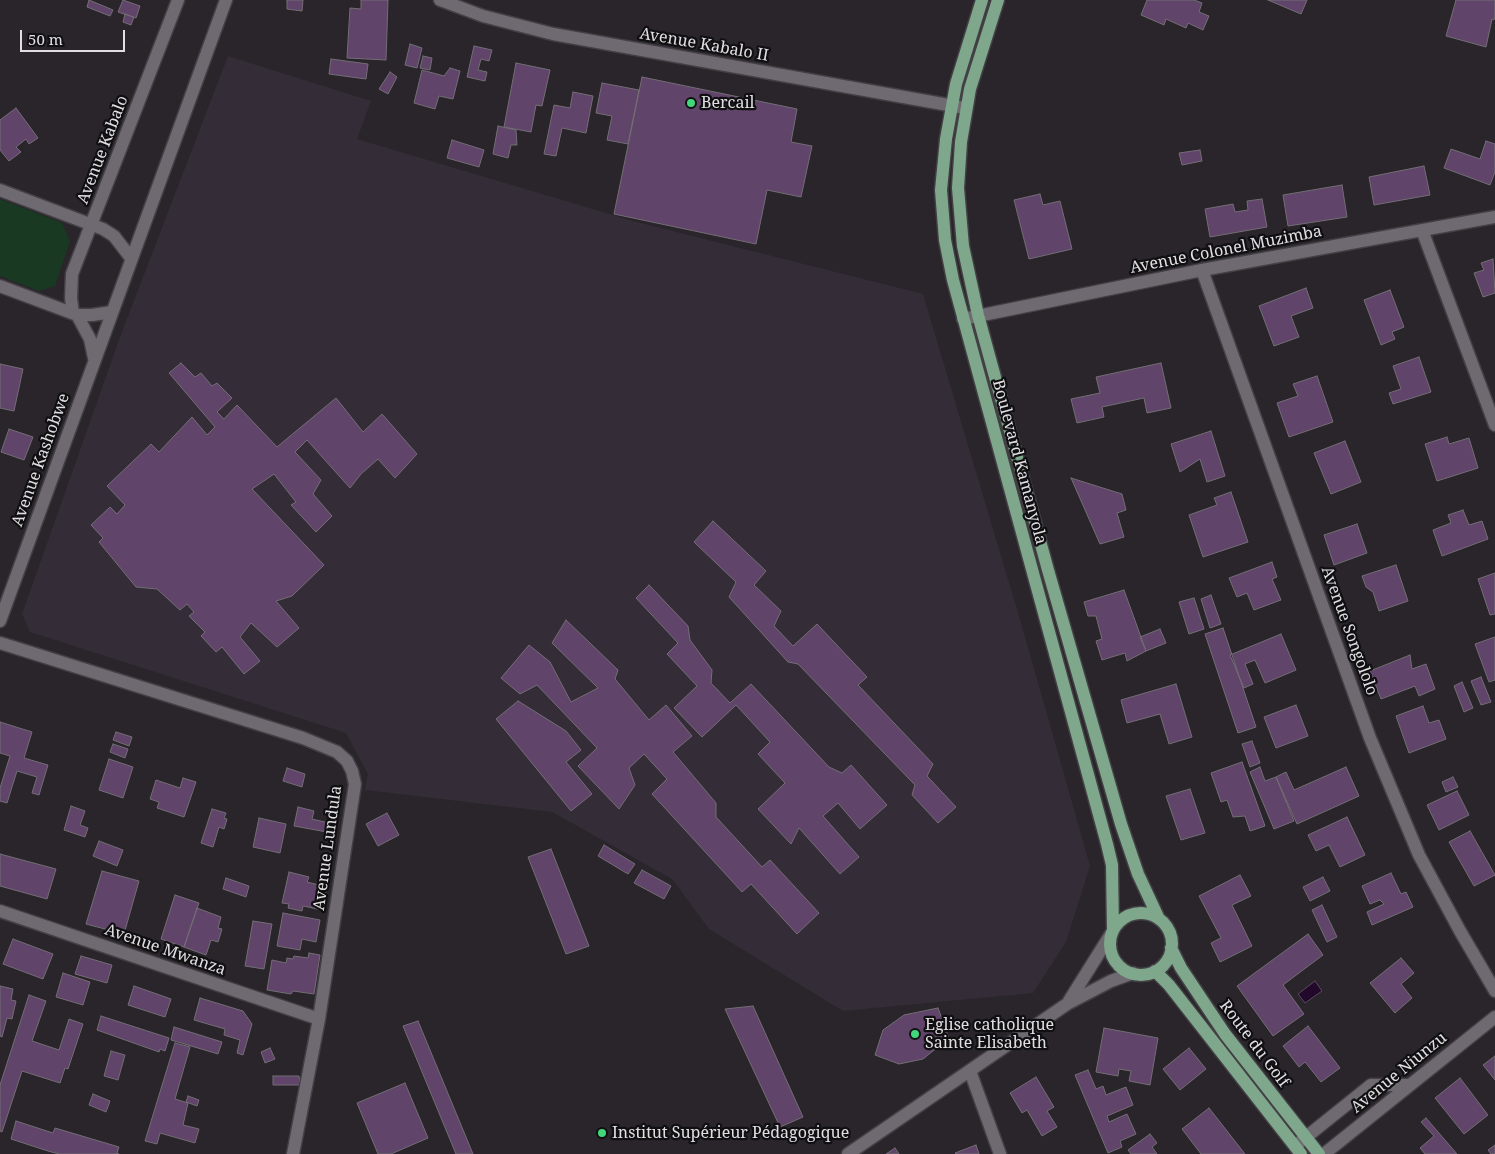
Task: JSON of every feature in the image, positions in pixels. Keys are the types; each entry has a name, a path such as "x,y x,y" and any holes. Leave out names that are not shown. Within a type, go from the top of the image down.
{"main road":[{"name":"Boulevard Kamanyola","path":"982,0 951,105 942,164 942,218 953,280 963,319 1112,865 1112,932"},
{"name":"Boulevard Kamanyola","path":"998,0 966,108 961,142 959,214 963,246 978,315 1068,640 1132,858 1159,919"},
{"path":"1053,644 1068,640"},
{"path":"1148,914 1159,919 1169,932 1171,948 1165,963 1155,971 1140,974 1121,967 1110,948 1112,932 1120,921 1130,915 1148,914"},
{"name":"Route du Golf","path":"1171,948 1181,968 1225,1034 1319,1154"},
{"path":"1155,971 1169,985 1298,1150"}],"street":[{"name":"Avenue Kabalo","path":"75,314 70,298 72,274 178,0"},
{"path":"0,286 75,314 92,315 112,312 226,0"},
{"name":"Avenue Kabalo II","path":"440,0 483,16 553,34 966,108"},
{"path":"0,190 92,223 114,236 131,258"},
{"name":"Avenue Colonel Muzimba","path":"963,319 1202,270 1495,218"},
{"path":"1422,230 1495,425"},
{"name":"Avenue Songololo","path":"1202,270 1370,738 1419,855 1495,991"},
{"name":"Avenue Kashobwe","path":"0,620 112,312"},
{"path":"75,314 90,339 94,361"},
{"name":"Avenue Lundula","path":"0,643 303,738 337,752 347,761 355,784 320,1019 294,1154"},
{"name":"Avenue Mwanza","path":"0,911 320,1019"},
{"path":"1067,1004 1112,932"},
{"path":"848,1154 1067,1004 1112,981 1133,973"},
{"name":"Avenue Niunzu","path":"1324,1154 1495,1017"},
{"path":"970,1071 1000,1154"},
{"path":"1298,1150 1305,1137 1371,1085 1410,1085"}],"shaded area":[{"path":"228,56 371,101 357,139 633,221 923,294 1024,633 1090,866 1066,942 1033,993 843,1011 709,929 672,879 552,812 365,790 368,774 346,733 30,632 22,614 120,337"},
{"path":"1315,981 1322,991 1305,1003 1298,994"}],"green space":[{"path":"0,199 62,223 70,241 55,286 39,291 0,276"}],"building":[{"path":"89,0 113,10 110,16 87,7"},
{"path":"123,0 140,6 136,18 118,12"},
{"path":"287,0 303,0 302,11 287,9"},
{"path":"361,0 388,0 386,60 347,58 350,8 361,9"},
{"path":"1147,0 1194,0 1202,3 1199,12 1209,16 1203,30 1188,23 1186,28 1166,19 1164,25 1141,15"},
{"path":"1268,0 1307,0 1301,14"},
{"path":"1456,0 1495,0 1495,16 1494,20 1492,19 1486,47 1446,36"},
{"path":"125,14 134,17 131,25 123,22"},
{"path":"410,44 422,48 417,68 405,65"},
{"path":"474,46 492,50 489,61 481,59 478,70 487,72 485,81 467,77"},
{"path":"423,56 432,58 430,70 420,68"},
{"path":"331,59 368,64 366,79 329,74"},
{"path":"516,63 550,70 542,106 536,105 531,132 504,127"},
{"path":"450,68 460,71 453,99 439,96 435,109 414,103 422,70 444,76"},
{"path":"390,72 397,77 388,94 379,89"},
{"path":"642,77 797,109 791,142 812,146 801,197 767,190 756,244 614,214"},
{"path":"602,83 639,90 628,144 607,140 612,116 596,113"},
{"path":"573,92 593,96 586,133 562,128 556,156 544,154 554,105 570,108"},
{"path":"16,108 38,138 29,144 26,139 16,147 21,152 9,161 0,150 0,120"},
{"path":"498,126 516,130 517,145 511,145 508,158 493,154"},
{"path":"452,140 484,150 479,167 447,158"},
{"path":"1486,141 1495,144 1495,172 1490,185 1444,168 1451,149 1480,159"},
{"path":"1200,150 1202,161 1182,165 1179,153"},
{"path":"1424,166 1430,195 1374,205 1369,177"},
{"path":"1342,185 1347,217 1288,226 1283,195"},
{"path":"1040,194 1043,205 1060,201 1072,249 1029,259 1014,200"},
{"path":"1262,199 1267,227 1210,237 1205,209 1233,204 1235,212 1248,210 1247,201"},
{"path":"1493,259 1495,293 1483,297 1474,273 1484,270 1481,263"},
{"path":"1306,288 1313,308 1291,316 1299,337 1274,346 1259,306"},
{"path":"1390,290 1404,327 1392,332 1395,339 1381,345 1364,300"},
{"path":"1419,357 1431,392 1393,404 1389,393 1401,389 1393,366"},
{"path":"181,363 195,377 201,373 212,386 217,383 232,398 217,412 224,419 237,405 277,447 336,398 363,432 382,414 417,454 395,478 378,459 361,474 350,488 307,440 295,452 321,480 313,494 332,516 316,532 291,505 296,502 274,474 252,489 324,565 292,596 276,601 299,628 277,647 251,623 240,637 260,661 244,674 222,647 216,652 201,636 205,632 189,616 194,612 187,604 180,610 157,589 136,587 99,542 103,538 91,525 110,507 117,514 125,505 107,486 151,444 159,452 192,417 207,435 215,427 169,373"},
{"path":"1161,363 1171,408 1147,413 1144,398 1102,407 1104,417 1077,423 1071,399 1100,393 1096,377"},
{"path":"0,364 23,369 14,411 0,408"},
{"path":"1317,376 1333,422 1289,437 1277,403 1298,396 1293,384"},
{"path":"9,429 33,437 24,460 1,452"},
{"path":"1211,431 1225,476 1207,482 1200,459 1180,472 1171,444"},
{"path":"1447,437 1449,444 1469,438 1478,468 1437,481 1425,444"},
{"path":"1345,441 1361,482 1331,494 1314,453"},
{"path":"1071,478 1122,494 1126,510 1117,513 1124,537 1100,544"},
{"path":"1231,492 1248,542 1203,557 1189,515 1217,505 1214,498"},
{"path":"1463,510 1469,525 1482,521 1488,539 1442,556 1433,530 1451,523 1448,515"},
{"path":"713,521 766,571 754,585 781,611 774,626 793,646 817,624 867,677 858,685 933,764 927,776 956,807 938,823 912,795 915,785 798,664 788,662 729,597 736,582 694,542"},
{"path":"1357,524 1367,553 1334,565 1324,535"},
{"path":"1272,562 1277,577 1272,579 1281,600 1254,610 1247,593 1237,597 1229,578"},
{"path":"1396,565 1408,601 1379,611 1373,592 1366,587 1362,576"},
{"path":"1495,573 1495,614 1490,615 1478,579"},
{"path":"649,585 688,626 690,640 712,670 711,683 730,703 751,684 829,767 842,773 851,765 887,805 860,829 838,803 823,816 859,857 840,874 799,828 791,844 758,809 785,783 758,754 770,742 736,705 702,737 674,708 697,686 667,654 678,643 636,598"},
{"path":"1124,590 1146,651 1127,661 1125,653 1102,660 1096,641 1102,639 1096,616 1088,616 1084,602"},
{"path":"1211,595 1221,624 1210,628 1201,599"},
{"path":"1194,598 1204,629 1189,634 1179,602"},
{"path":"566,620 618,670 615,679 649,720 666,705 692,736 673,752 716,803 716,817 762,867 770,860 819,913 797,934 751,884 742,892 652,794 667,779 644,754 629,768 635,785 619,809 578,766 597,748 537,685 520,694 501,678 529,645 550,662 571,702 598,688 552,643"},
{"path":"1223,628 1256,727 1238,733 1205,634"},
{"path":"1160,629 1166,643 1146,651 1140,637"},
{"path":"1281,634 1296,670 1265,683 1255,660 1245,664 1253,684 1244,688 1230,655"},
{"path":"1495,637 1495,680 1489,682 1475,644"},
{"path":"1410,655 1412,669 1426,664 1435,689 1419,696 1415,686 1381,699 1370,671"},
{"path":"1481,677 1491,702 1481,705 1471,681"},
{"path":"1462,682 1473,708 1464,712 1454,686"},
{"path":"1176,684 1192,737 1169,744 1160,714 1127,723 1121,700"},
{"path":"518,701 566,731 581,750 566,762 592,794 571,811 496,719"},
{"path":"1296,705 1308,736 1276,748 1264,717"},
{"path":"1423,706 1429,723 1439,720 1446,739 1409,753 1396,716"},
{"path":"0,722 32,732 24,758 48,765 39,795 32,793 37,777 17,771 7,803 0,801 0,788 10,756 0,753"},
{"path":"116,732 132,737 129,746 113,740"},
{"path":"1252,741 1260,763 1250,767 1242,744"},
{"path":"113,744 128,749 125,758 110,752"},
{"path":"109,759 133,767 123,798 99,790"},
{"path":"1242,762 1265,826 1250,831 1245,816 1233,817 1227,800 1221,802 1211,773"},
{"path":"1260,767 1265,781 1276,777 1294,821 1274,829 1250,772"},
{"path":"1346,767 1359,796 1297,824 1276,777 1286,772 1294,790"},
{"path":"287,768 305,774 302,787 283,781"},
{"path":"1453,777 1458,787 1446,792 1442,782"},
{"path":"183,778 196,782 184,817 157,808 159,802 150,799 156,780 180,788"},
{"path":"1190,789 1205,833 1181,840 1166,796"},
{"path":"1457,791 1469,815 1439,830 1427,805"},
{"path":"71,806 85,811 80,825 88,828 85,837 64,830"},
{"path":"298,807 314,811 312,819 329,823 327,832 294,826"},
{"path":"212,809 226,813 224,818 227,819 224,829 219,827 213,847 201,843"},
{"path":"387,813 399,835 378,846 366,824"},
{"path":"1347,817 1365,855 1340,867 1329,845 1316,851 1308,835"},
{"path":"259,818 286,824 280,853 253,847"},
{"path":"1470,831 1495,875 1474,886 1449,842"},
{"path":"99,841 123,850 117,866 93,856"},
{"path":"604,845 635,864 628,874 598,856"},
{"path":"551,849 589,946 566,954 528,857"},
{"path":"0,854 56,869 47,899 0,886"},
{"path":"642,870 671,886 664,899 634,883"},
{"path":"102,871 139,881 124,934 86,924"},
{"path":"289,872 309,877 307,882 327,887 322,910 303,906 302,911 288,908 289,904 282,903"},
{"path":"1391,873 1401,894 1406,892 1413,907 1372,925 1367,912 1384,904 1380,900 1370,904 1362,886"},
{"path":"1240,875 1251,896 1232,905 1252,946 1220,962 1211,943 1221,938 1199,896"},
{"path":"1323,877 1330,891 1310,901 1303,887"},
{"path":"226,878 249,886 246,897 223,889"},
{"path":"175,895 199,903 184,947 161,939"},
{"path":"1322,905 1337,937 1327,942 1312,910"},
{"path":"197,908 221,917 218,928 222,929 218,942 211,940 206,955 184,947"},
{"path":"283,913 320,920 316,942 302,939 300,950 277,946"},
{"path":"253,921 272,924 264,969 245,966"},
{"path":"1308,934 1323,955 1283,985 1304,1014 1273,1036 1237,986"},
{"path":"13,939 53,954 43,979 3,964"},
{"path":"309,953 320,955 314,994 293,991 291,994 267,990 272,960 286,963 287,958 293,959 294,956 308,958"},
{"path":"81,956 112,965 107,983 75,974"},
{"path":"1401,958 1414,973 1401,984 1412,998 1395,1013 1370,983"},
{"path":"63,973 90,982 83,1005 56,997"},
{"path":"0,986 13,989 11,1000 16,1001 12,1019 7,1018 2,1037 0,1036"},
{"path":"134,986 171,999 165,1017 128,1005"},
{"path":"29,995 46,1001 32,1041 59,1050 69,1019 83,1024 68,1069 65,1068 60,1083 22,1071 2,1132 0,1131 0,1085"},
{"path":"200,998 243,1011 252,1024 243,1055 237,1053 240,1040 224,1035 225,1029 194,1020"},
{"path":"753,1006 803,1117 780,1127 725,1009"},
{"name":"Eglise catholique Sainte Elisabeth","path":"938,1008 949,1038 923,1059 899,1064 875,1055 883,1030 904,1015"},
{"path":"101,1016 169,1038 165,1051 160,1049 159,1052 97,1030"},
{"path":"418,1021 473,1154 456,1154 403,1026"},
{"path":"1308,1026 1340,1068 1321,1082 1305,1062 1299,1067 1283,1046"},
{"path":"174,1027 222,1042 218,1054 171,1040"},
{"path":"1104,1028 1158,1038 1150,1085 1129,1081 1131,1071 1119,1069 1118,1076 1096,1072"},
{"path":"175,1043 190,1047 175,1099 188,1103 183,1125 199,1129 195,1143 160,1133 157,1144 145,1141"},
{"path":"270,1048 275,1059 265,1063 261,1052"},
{"path":"1189,1048 1206,1069 1180,1090 1163,1069"},
{"path":"111,1051 125,1055 118,1080 104,1076"},
{"path":"1495,1056 1495,1080 1483,1065"},
{"path":"1088,1070 1096,1089 1103,1086 1106,1095 1126,1087 1133,1105 1107,1116 1109,1122 1127,1114 1136,1134 1120,1141 1122,1147 1108,1153 1075,1075"},
{"path":"273,1076 299,1076 300,1085 273,1085"},
{"path":"1036,1077 1054,1107 1047,1111 1057,1127 1042,1136 1027,1110 1022,1113 1010,1093"},
{"path":"1460,1078 1488,1115 1464,1134 1435,1098"},
{"path":"405,1083 428,1138 391,1154 378,1154 357,1103"},
{"path":"93,1094 110,1101 106,1112 89,1105"},
{"path":"188,1096 199,1100 197,1106 186,1102"},
{"path":"1209,1108 1245,1154 1201,1154 1182,1129"},
{"path":"1426,1118 1457,1154 1425,1154 1420,1148 1434,1136 1421,1122"},
{"path":"16,1121 53,1133 55,1128 119,1147 117,1153 119,1154 59,1154 48,1151 11,1139"},
{"path":"1150,1134 1157,1143 1152,1147 1157,1154 1131,1154 1128,1150"},
{"path":"976,1145 979,1154 955,1153"},
{"path":"1495,1145 1495,1154 1491,1154 1488,1150"},
{"path":"895,1148 899,1154 886,1154"}],"place":[{"name":"Bercail","path":"691,103"},
{"name":"Eglise catholique Sainte Elisabeth","path":"915,1034"},
{"name":"Institut Supérieur Pédagogique","path":"602,1133"}]}
